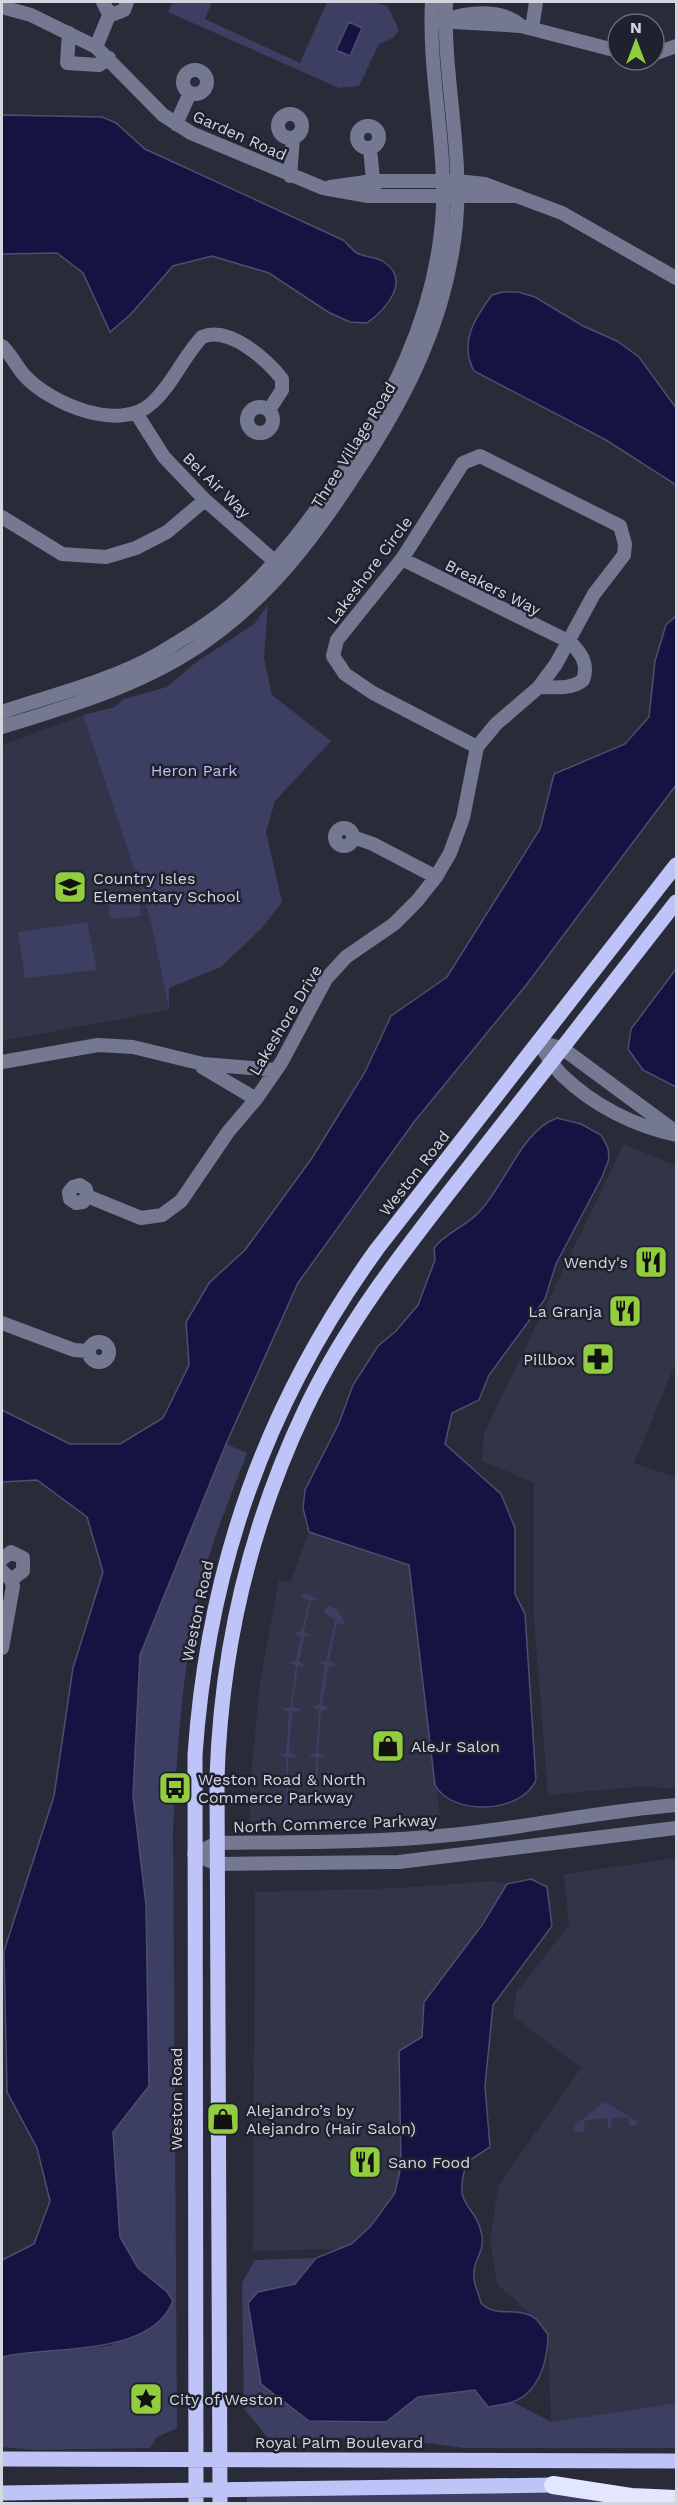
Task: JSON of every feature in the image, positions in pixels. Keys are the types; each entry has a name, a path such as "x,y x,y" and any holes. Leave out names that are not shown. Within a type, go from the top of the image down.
{"highway":[{"path":"553,2485 676,2487"},
{"path":"553,2485 630,2497 676,2499"}],"main road":[{"name":"Weston Road","path":"196,2497 195,1755 199,1696 209,1632 236,1523 269,1434 305,1360 358,1276 676,865"},
{"path":"220,2497 217,1864 219,1724 232,1630 258,1528 293,1436 330,1362 383,1278 676,902"},
{"name":"Royal Palm Boulevard","path":"2,2459 676,2461"},
{"path":"2,2493 220,2497 553,2485"}],"street":[{"path":"96,46 107,7 121,12 127,2"},
{"name":"Three Village Road","path":"2,727 75,704 163,667 209,639 250,607 286,571 316,535 404,398 440,309 450,266 458,196 438,21 432,2"},
{"name":"Three Village Road","path":"2,712 112,675 156,655 198,629 238,599 304,529 362,444 392,393 427,305 437,264 443,196 438,21 446,2"},
{"path":"527,28 536,2"},
{"name":"Garden Road","path":"2,4 96,46 151,104 176,124 290,176 323,188 354,195 518,196"},
{"path":"438,21 460,15 489,14 511,18 527,28 606,48"},
{"path":"69,33 67,63 99,66 109,58"},
{"path":"176,124 190,93"},
{"path":"290,176 293,138"},
{"path":"370,148 374,196"},
{"name":"Garden Road","path":"323,188 373,181 457,181 485,184 562,213 676,278"},
{"path":"2,346 24,375 43,392 70,406 100,414 136,413 150,405 167,388 196,343 207,335 234,340 274,369 282,379 283,386 269,410"},
{"name":"Bel Air Way","path":"136,413 164,457 205,500 286,571"},
{"name":"Lakeshore Circle","path":"477,747 373,693 345,674 333,656 337,640 402,559 463,463 480,456 620,526 625,544"},
{"path":"2,517 62,554 106,557 136,548 167,531 205,500"},
{"name":"Lakeshore Drive","path":"87,1196 141,1218 162,1215 181,1201 228,1132 256,1099 276,1070 326,979 346,957 394,924 417,901 436,877 450,853 463,818 477,747 496,724 539,687 570,642 594,594 620,562 625,544"},
{"name":"Breakers Way","path":"402,559 570,642"},
{"path":"539,687 558,688 577,684 583,680 585,662 580,652 570,642"},
{"path":"353,837 373,844 436,877"},
{"path":"538,1042 562,1048 676,1133"},
{"path":"538,1042 562,1076 624,1118 650,1129 676,1133"},
{"path":"2,1062 98,1046 133,1047 189,1061 276,1070"},
{"path":"189,1061 256,1099"},
{"path":"2,1323 74,1350 88,1351"},
{"path":"2,1559 11,1552 23,1558 23,1571 6,1576 13,1594 2,1648"},
{"name":"North Commerce Parkway","path":"194,1854 217,1843 396,1840 488,1831 605,1812 676,1805"},
{"path":"194,1854 217,1864 399,1862 676,1828"}],"shaded area":[{"path":"349,22 362,28 350,56 336,50"},
{"path":"2,115 102,117 116,123 145,149 343,240 357,253 384,262 396,278 393,295 381,311 367,323 350,322 328,312 269,273 212,256 173,266 130,315 110,332 83,273 57,253 2,254"},
{"path":"518,292 535,297 583,326 617,341 639,357 676,408 676,485 606,440 474,371 468,351 468,341 474,322 492,295"},
{"path":"676,616 676,785 527,984 414,1122 298,1283 226,1444 140,1655 133,1796 146,1905 149,2086 113,2132 120,2237 138,2268 167,2292 173,2301 161,2319 144,2332 122,2341 2,2357 2,2260 34,2244 50,2201 37,2148 7,2092 4,1951 54,1796 73,1668 103,1572 87,1517 37,1480 2,1482 2,1410 70,1444 120,1444 163,1418 189,1365 186,1322 209,1283 245,1250 312,1158 365,1072 391,1016 447,977 540,829 554,774 625,744 649,717 655,661 666,625"},
{"name":"Country Isles Elementary School","path":"83,715 150,918 169,1010 2,1041 2,745"},
{"path":"676,969 676,1087 643,1070 628,1049 631,1029"},
{"path":"557,1118 581,1124 601,1135 608,1148 609,1159 602,1177 556,1264 545,1299 489,1375 479,1400 452,1413 445,1444 501,1494 515,1528 515,1594 525,1614 536,1780 528,1791 503,1805 471,1806 456,1802 444,1795 435,1785 409,1565 309,1532 303,1508 305,1490 339,1423 353,1385 378,1346 396,1331 418,1305 435,1260 434,1248 480,1211 524,1146 545,1124"},
{"path":"624,1144 676,1166 676,1362 634,1463 676,1477 676,1788 634,1787 548,1795 534,1619 534,1483 482,1461 484,1433"},
{"path":"309,1532 409,1564 440,1816 393,1824 250,1825 250,1788 260,1681 279,1580 290,1583"},
{"path":"676,1858 676,2403 551,2422 548,2334 535,2318 497,2284 490,2241 498,2186 581,2068 513,2016 516,1993 569,1925 564,1874"},
{"path":"531,1879 547,1887 552,1926 493,2005 485,2086 490,2147 467,2162 462,2189 463,2197 475,2216 482,2236 482,2247 474,2276 481,2303 494,2310 529,2315 538,2321 548,2334 546,2355 540,2375 535,2384 521,2398 506,2404 488,2407 475,2390 418,2397 386,2422 309,2421 261,2384 248,2303 258,2292 295,2284 316,2258 351,2244 370,2227 395,2193 401,2166 399,2051 422,2037 424,2002 482,1925 507,1884"},
{"path":"493,1881 507,1884 422,2015 422,2037 407,2045 398,2067 401,2166 395,2192 370,2227 351,2244 338,2249 253,2251 255,1892 400,1888"}],"green space":[{"path":"173,2 212,2 205,19 300,63 327,2 377,2 388,7 399,30 393,38 379,44 359,86 339,88 168,12"},
{"name":"Heron Park","path":"268,605 264,658 272,695 331,741 275,801 266,832 282,902 262,928 221,967 169,988 169,1010 150,918 83,715 115,707 124,699 167,687 195,663 254,624"},
{"path":"139,896 141,916 110,919 108,899"},
{"path":"87,922 97,970 25,978 18,932"},
{"path":"226,1444 247,1453 213,1543 197,1606 182,1702 173,1831 177,2428 157,2437 150,2448 36,2450 2,2447 2,2357 21,2352 110,2346 158,2321 167,2292 138,2268 120,2237 113,2132 149,2086 146,1905 133,1796 140,1655"},
{"path":"304,1593 319,1600 311,1600 304,1632 313,1635 304,1637 299,1661 307,1666 298,1666 292,1707 300,1708 301,1711 292,1712 289,1753 297,1756 288,1758 288,1800 297,1803 280,1804 279,1800 286,1799 286,1758 278,1755 286,1753 289,1712 282,1709 290,1707 296,1666 289,1663 296,1660 301,1637 294,1633 302,1631 309,1600 301,1597"},
{"path":"330,1606 338,1610 346,1625 337,1623 329,1661 337,1665 328,1667 322,1705 330,1709 321,1711 318,1753 327,1756 318,1758 318,1798 327,1802 310,1803 309,1799 315,1798 316,1758 308,1755 316,1753 319,1710 312,1707 319,1705 325,1666 318,1662 326,1661 335,1620 324,1613 326,1607"},
{"path":"605,2102 638,2122 636,2125 629,2126 628,2117 612,2118 611,2128 608,2128 607,2118 584,2121 585,2132 574,2131 575,2125"},
{"path":"316,2258 295,2284 258,2292 386,2422 418,2397 476,2390 488,2407 513,2402 551,2422 676,2403 676,2448 464,2448 398,2439 268,2438 244,2409 242,2283 255,2260"},
{"path":"552,2492 624,2504 247,2504 247,2495"}],"place":[{"name":"Country Isles Elementary School","path":"70,887"},
{"name":"Wendy's","path":"651,1262"},
{"name":"La Granja","path":"625,1311"},
{"name":"Pillbox","path":"598,1359"},
{"name":"AleJr Salon","path":"388,1746"},
{"name":"Weston Road & North Commerce Parkway","path":"175,1788"},
{"name":"Alejandro’s by Alejandro (Hair Salon)","path":"223,2119"},
{"name":"Sano Food","path":"365,2162"},
{"name":"City of Weston","path":"146,2399"}]}
